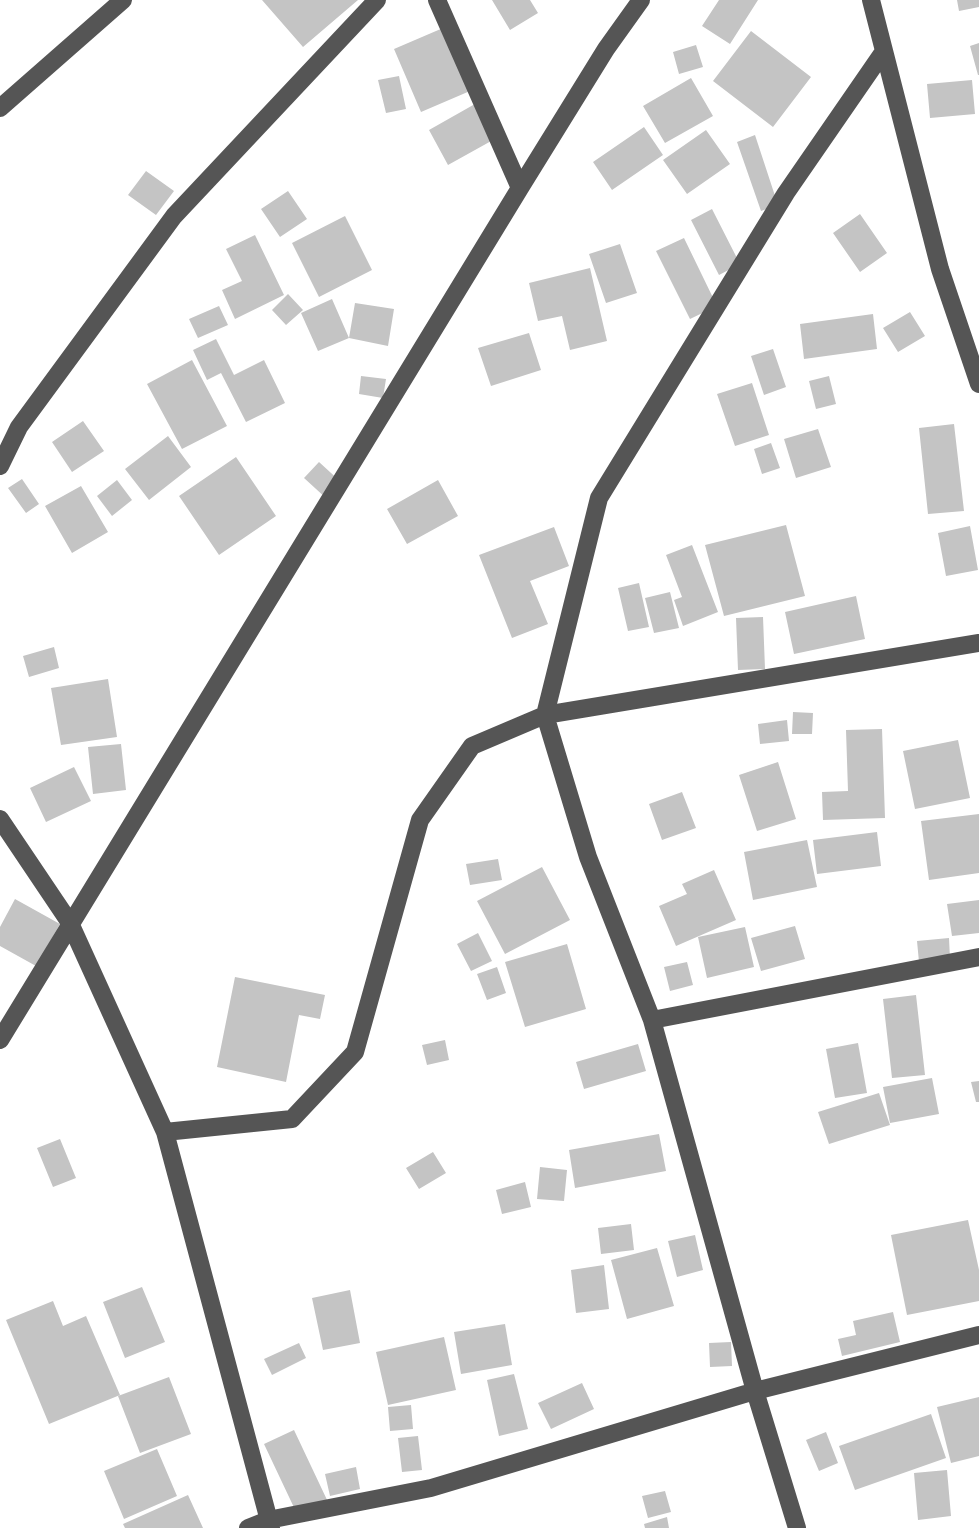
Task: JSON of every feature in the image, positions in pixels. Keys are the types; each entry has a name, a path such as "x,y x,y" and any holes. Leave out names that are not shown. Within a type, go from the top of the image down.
{"street":[{"path":"0,108 123,0"},
{"path":"0,466 19,427 174,216 377,0"},
{"path":"437,0 520,188"},
{"path":"0,1040 520,188 606,49 641,0"},
{"path":"871,0 940,269 979,384"},
{"path":"797,1528 755,1391 652,1020 588,857 545,715 599,498 786,193 884,51"},
{"path":"165,1132 292,1119 355,1052 420,820 472,746 545,715 979,643"},
{"path":"0,820 70,923 165,1132 270,1524"},
{"path":"652,1020 979,957"},
{"path":"248,1528 431,1488 755,1391 979,1335"}],"building":[{"path":"262,0 358,0 303,47"},
{"path":"492,0 530,0 538,13 510,30"},
{"path":"719,0 758,0 730,44 702,26"},
{"path":"957,0 979,0 979,7 959,11"},
{"path":"443,28 470,91 421,112 394,49"},
{"path":"751,31 811,77 773,127 713,81"},
{"path":"979,43 979,75 978,75 970,46"},
{"path":"696,45 703,67 679,74 673,52"},
{"path":"399,76 406,109 386,113 378,80"},
{"path":"691,78 713,116 665,143 643,106"},
{"path":"972,80 975,114 930,118 927,84"},
{"path":"482,100 502,135 448,165 429,130"},
{"path":"644,127 663,155 612,190 593,162"},
{"path":"706,130 730,164 687,194 663,160"},
{"path":"755,135 778,205 761,211 737,142"},
{"path":"146,171 174,191 156,215 128,195"},
{"path":"288,191 307,219 280,237 261,209"},
{"path":"712,209 740,264 719,275 691,220"},
{"path":"860,214 887,253 860,272 833,233"},
{"path":"345,216 372,270 319,297 292,243"},
{"path":"255,235 284,295 235,319 222,290 242,281 226,249"},
{"path":"684,238 717,306 690,319 656,251"},
{"path":"620,244 637,293 606,303 589,254"},
{"path":"590,268 607,341 570,350 562,316 538,321 529,283"},
{"path":"288,294 303,310 286,325 272,310"},
{"path":"332,299 349,338 318,351 301,313"},
{"path":"355,303 394,309 388,346 349,338"},
{"path":"219,306 228,325 198,338 189,319"},
{"path":"910,312 925,336 898,352 883,328"},
{"path":"873,314 877,349 804,359 800,324"},
{"path":"529,333 541,370 491,386 478,348"},
{"path":"216,339 234,375 264,360 285,403 246,422 221,373 207,380 193,350"},
{"path":"773,349 786,387 764,395 751,356"},
{"path":"192,360 227,426 182,449 147,384"},
{"path":"361,376 386,379 383,398 359,394"},
{"path":"829,376 836,404 816,409 809,381"},
{"path":"752,383 769,435 735,446 717,394"},
{"path":"83,421 104,451 72,472 52,442"},
{"path":"954,424 964,511 928,514 919,428"},
{"path":"818,429 831,467 796,478 784,439"},
{"path":"168,436 191,467 149,500 125,469"},
{"path":"771,443 780,468 762,474 754,449"},
{"path":"236,457 276,516 219,555 179,496"},
{"path":"319,462 342,483 327,499 304,478"},
{"path":"22,479 39,504 26,513 8,488"},
{"path":"117,480 132,500 112,516 97,496"},
{"path":"438,480 458,516 407,544 387,509"},
{"path":"81,486 108,532 72,553 45,506"},
{"path":"786,525 805,596 724,616 705,545"},
{"path":"970,526 978,570 946,576 938,533"},
{"path":"554,527 569,566 530,581 548,624 512,638 479,555"},
{"path":"692,545 718,612 683,626 674,600 682,597 666,555"},
{"path":"639,583 649,627 628,631 618,588"},
{"path":"670,592 679,628 654,633 645,598"},
{"path":"856,596 865,639 794,654 785,612"},
{"path":"763,617 765,669 738,670 736,618"},
{"path":"54,647 59,668 29,677 23,656"},
{"path":"108,679 117,737 61,745 51,688"},
{"path":"793,712 813,713 812,734 792,734"},
{"path":"787,720 789,741 760,744 758,724"},
{"path":"882,729 885,818 823,820 822,792 848,791 846,730"},
{"path":"958,740 970,798 915,809 903,751"},
{"path":"121,744 126,790 93,794 88,747"},
{"path":"778,762 796,819 757,831 739,775"},
{"path":"74,767 91,801 46,822 30,788"},
{"path":"682,792 696,828 662,840 649,804"},
{"path":"979,814 979,873 929,880 921,821"},
{"path":"877,832 881,866 817,874 813,840"},
{"path":"807,840 817,887 753,900 744,852"},
{"path":"498,859 502,880 470,885 466,864"},
{"path":"542,867 570,920 505,954 477,901"},
{"path":"714,870 736,920 676,946 659,906 687,894 682,884"},
{"path":"15,899 60,924 36,966 0,946 0,927"},
{"path":"979,900 979,933 952,936 947,904"},
{"path":"795,926 805,959 761,971 751,938"},
{"path":"745,927 754,967 707,978 698,937"},
{"path":"478,933 492,961 471,971 457,944"},
{"path":"949,938 950,959 919,962 917,941"},
{"path":"567,944 586,1009 525,1027 505,962"},
{"path":"687,962 693,985 670,991 664,967"},
{"path":"497,967 506,993 487,1000 477,974"},
{"path":"235,977 325,995 320,1019 299,1015 286,1082 217,1067"},
{"path":"916,995 925,1075 892,1078 883,999"},
{"path":"445,1040 449,1060 427,1065 422,1045"},
{"path":"858,1043 867,1093 835,1098 826,1049"},
{"path":"638,1044 646,1071 584,1089 576,1062"},
{"path":"932,1078 939,1114 890,1123 883,1087"},
{"path":"979,1081 979,1102 976,1102 971,1082"},
{"path":"879,1093 890,1125 829,1144 818,1112"},
{"path":"659,1134 666,1171 575,1188 569,1150"},
{"path":"60,1139 76,1178 53,1187 37,1148"},
{"path":"433,1152 446,1173 419,1189 406,1168"},
{"path":"540,1167 567,1170 564,1201 537,1199"},
{"path":"525,1182 531,1207 502,1214 496,1190"},
{"path":"968,1220 979,1270 979,1301 907,1315 891,1235"},
{"path":"631,1224 634,1250 601,1254 598,1228"},
{"path":"695,1235 703,1270 677,1277 668,1241"},
{"path":"657,1248 674,1306 627,1319 611,1260"},
{"path":"604,1265 609,1309 576,1313 571,1270"},
{"path":"142,1287 165,1342 125,1358 103,1302"},
{"path":"350,1290 360,1343 323,1350 312,1298"},
{"path":"53,1301 63,1326 86,1316 120,1395 49,1424 6,1320"},
{"path":"893,1312 900,1342 842,1356 838,1339 856,1335 853,1321"},
{"path":"505,1324 512,1365 461,1374 454,1332"},
{"path":"444,1337 456,1390 388,1405 376,1352"},
{"path":"731,1342 732,1366 710,1367 709,1343"},
{"path":"299,1343 306,1358 272,1375 264,1359"},
{"path":"514,1374 528,1429 499,1436 487,1380"},
{"path":"169,1377 191,1434 140,1453 118,1396"},
{"path":"582,1383 594,1409 551,1429 538,1403"},
{"path":"979,1397 979,1456 951,1463 937,1407"},
{"path":"411,1405 413,1429 390,1431 388,1407"},
{"path":"931,1414 946,1458 855,1490 839,1446"},
{"path":"294,1430 328,1502 298,1516 264,1444"},
{"path":"826,1432 838,1463 819,1471 806,1440"},
{"path":"418,1436 422,1470 402,1472 398,1438"},
{"path":"157,1449 177,1496 124,1519 104,1471"},
{"path":"356,1467 360,1489 330,1496 325,1474"},
{"path":"947,1470 951,1516 918,1520 914,1473"},
{"path":"665,1491 671,1512 648,1518 642,1496"},
{"path":"188,1495 203,1528 125,1528 123,1524"},
{"path":"667,1517 669,1528 645,1528 644,1524"}]}
